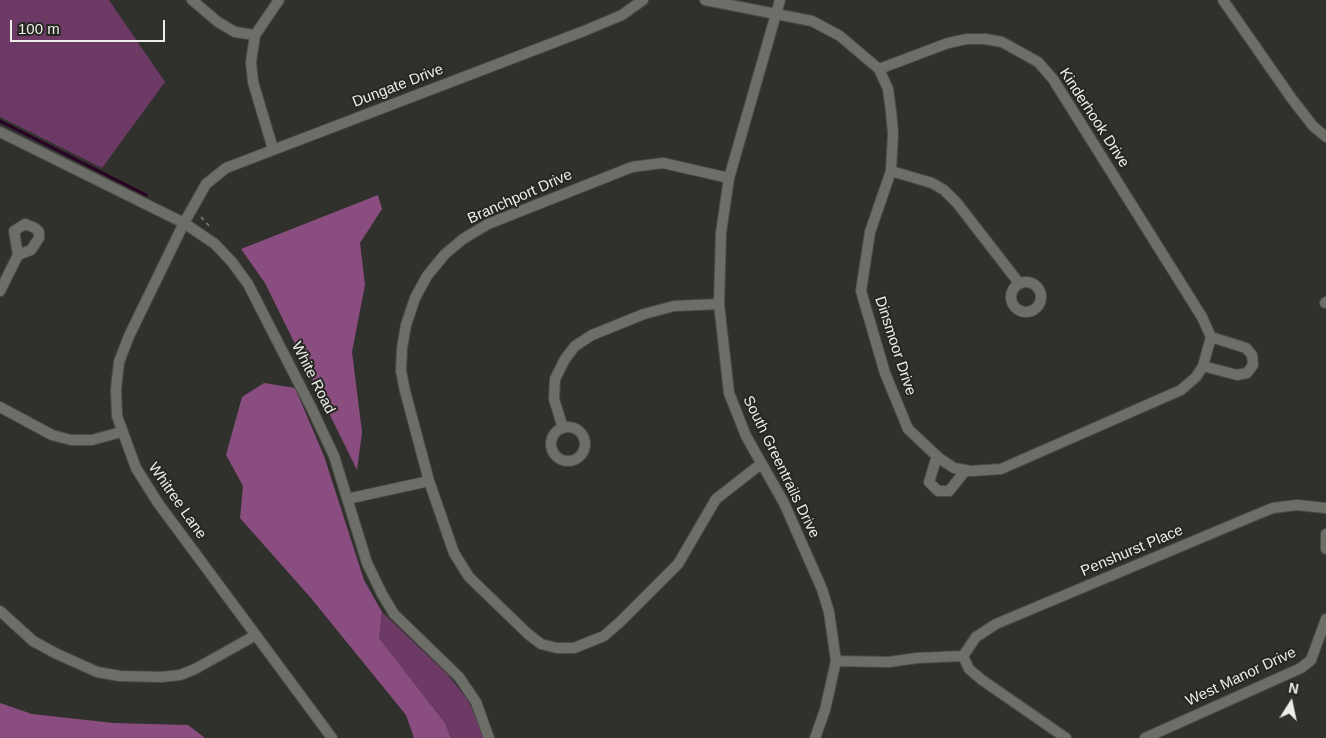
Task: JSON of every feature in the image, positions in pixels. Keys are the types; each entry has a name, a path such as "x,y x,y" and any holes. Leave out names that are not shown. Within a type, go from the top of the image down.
{"street":[{"path":"192,0 218,22 235,32 255,35"},
{"path":"273,149 253,82 252,56 255,35 279,0"},
{"name":"Dungate Drive","path":"184,223 206,184 226,168 584,31 622,14 644,0"},
{"name":"Dinsmoor Drive","path":"705,0 774,15 812,20 840,36 879,69 888,89 891,111 893,133 891,170 870,232 861,291 885,373 908,429 937,456 954,468 966,470"},
{"name":"South Greentrails Drive","path":"780,0 774,15 729,178 721,233 719,304 729,393 746,436 784,503 822,589 828,612 836,661 825,710 815,738"},
{"path":"1224,0 1292,99 1313,126 1326,137"},
{"name":"Kinderhook Drive","path":"879,69 948,43 976,39 1002,42 1038,62 1053,79 1202,317 1211,337"},
{"name":"White Road","path":"0,132 184,223 215,244 248,284 334,456 367,563 386,601 394,614 459,677 476,702 489,738"},
{"name":"Branchport Drive","path":"729,178 663,163 632,167 488,224 463,239 445,254 427,276 415,298 406,325 401,371 404,391 429,480 454,553 469,577 541,644 557,648 574,648 604,636 678,564 716,499 761,464"},
{"path":"891,170 932,183 944,190 957,203 1019,283"},
{"name":"Whitree Lane","path":"184,223 128,336 118,362 117,416 121,432 136,468 158,503 332,738"},
{"path":"0,291 18,255"},
{"path":"563,428 554,399 555,379 564,359 575,346 592,335 644,314 674,306 719,304"},
{"path":"937,456 929,482 938,491 949,491 966,470 986,471 1001,469 1181,390 1196,378 1203,366 1211,337 1246,348 1252,355 1253,365 1247,373 1237,375 1203,366"},
{"path":"0,406 52,435 71,440 92,440 121,432"},
{"path":"348,499 429,480"},
{"name":"Penshurst Place","path":"963,656 976,637 996,624 1258,514 1273,508 1297,506 1326,508"},
{"path":"1326,534 1326,549"},
{"path":"0,611 33,641 55,653 97,672 120,676 161,677 180,675 196,669 256,635"},
{"name":"West Manor Drive","path":"1144,738 1302,668 1311,660 1326,620"},
{"path":"836,661 889,662 917,658 963,656 969,668 982,680 1066,738"}],"shaded area":[{"path":"0,0 109,0 165,82 102,168 0,117"},
{"path":"378,195 382,209 360,243 365,285 352,352 362,432 357,470 265,283 241,249"},
{"path":"264,383 295,388 324,456 364,580 382,612 379,638 445,723 451,738 414,738 406,715 310,597 240,518 243,486 226,455 242,397"},
{"path":"382,612 448,675 467,699 478,720 484,738 451,738 445,723 379,638"},
{"path":"0,703 32,714 114,723 188,725 205,738 0,738"}],"waterway":[{"path":"0,121 146,195"}]}
